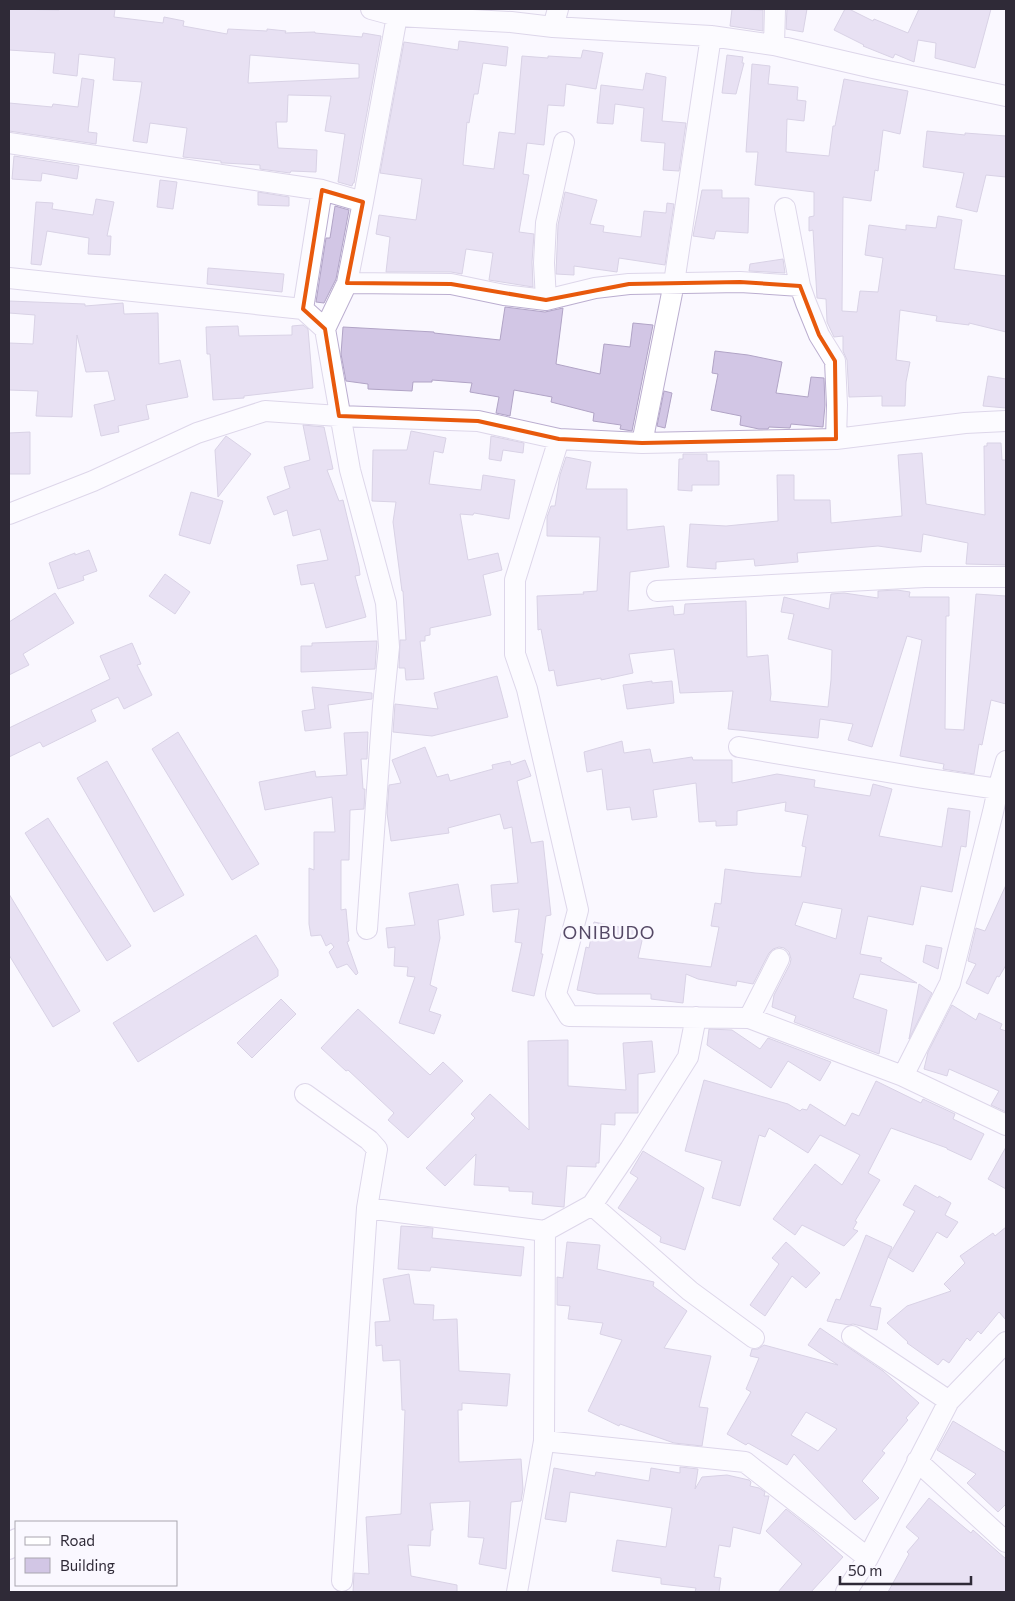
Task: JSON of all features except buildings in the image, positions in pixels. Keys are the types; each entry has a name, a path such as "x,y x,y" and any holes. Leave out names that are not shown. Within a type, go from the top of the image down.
{"street":[{"path":"371,9 397,16 511,22 556,18 711,36 774,45 1006,96"},
{"path":"774,45 775,9"},
{"path":"367,929 389,647 386,603 350,470 325,329 347,283 397,16"},
{"path":"642,443 674,283 711,36"},
{"path":"546,300 544,263 546,223 564,142"},
{"path":"9,143 322,190 363,202"},
{"path":"303,309 322,190"},
{"path":"785,208 800,286 820,335 835,360 836,439"},
{"path":"9,278 303,309 325,329"},
{"path":"347,283 451,284 504,295 546,300 595,288 629,284 740,282 800,286"},
{"path":"9,514 93,481 197,433 265,411 339,416 478,421 559,439 642,443 836,439 965,423 1006,421"},
{"path":"559,439 515,580 515,654 527,689 578,910 556,994 569,1016 749,1018 902,1076 1006,1124"},
{"path":"657,591 925,577 1006,577"},
{"path":"739,747 998,789"},
{"path":"902,1076 950,983 1000,814 998,789 1006,761"},
{"path":"749,1018 779,960"},
{"path":"366,1208 545,1231 592,1205 688,1057 696,1017"},
{"path":"305,1094 369,1140 377,1149 366,1208 342,1581"},
{"path":"592,1205 690,1291 754,1338"},
{"path":"517,1592 544,1441 545,1231"},
{"path":"852,1336 949,1401"},
{"path":"846,1592 868,1558 949,1401 1006,1342"},
{"path":"544,1441 745,1462 868,1558"},
{"path":"917,1461 1006,1542"}],"highlighted area":[{"path":"322,190 363,202 347,283 451,284 546,300 629,284 740,282 800,286 819,335 835,361 836,439 642,443 559,439 478,421 339,416 325,329 303,309"}],"district":[{"name":"ONIBUDO","path":"609,932"}]}
